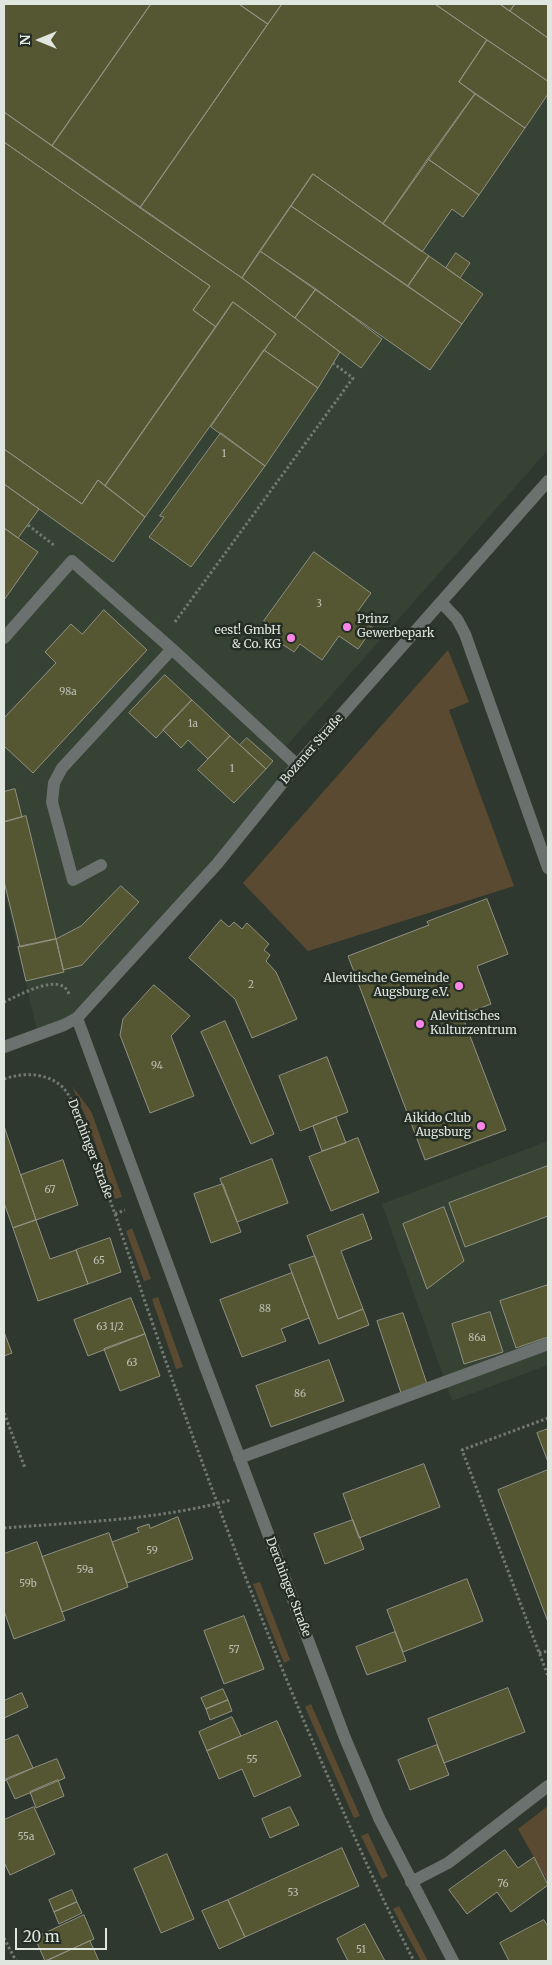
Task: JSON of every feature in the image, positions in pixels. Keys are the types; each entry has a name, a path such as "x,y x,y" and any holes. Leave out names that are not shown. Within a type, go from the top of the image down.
{"street":[{"name":"Bozener Straße","path":"77,1018 217,864 297,765 548,480"},
{"path":"4,638 72,561 172,649 297,765"},
{"path":"441,602 456,619 465,634 548,868"},
{"path":"101,865 73,880 52,802 54,783 62,768 172,649"},
{"path":"4,1047 64,1025 77,1018"},
{"name":"Derchinger Straße","path":"77,1018 252,1494 345,1738 379,1818 452,1961"},
{"path":"239,1458 548,1344"},
{"path":"411,1882 448,1863 548,1786"}],"path":[{"path":"162,641 353,378 333,364"},
{"path":"28,524 72,561"},
{"path":"4,1002 48,984 60,983 67,987 77,1018"},
{"name":"Derchinger Straße","path":"4,1079 17,1075 37,1075 60,1084 73,1100 115,1214 145,1203"},
{"path":"115,1214 217,1504 295,1701 380,1897 414,1961"},
{"path":"4,1413 25,1468"},
{"path":"548,1418 462,1450 548,1676"},
{"path":"4,1528 118,1519 217,1504 252,1494"},
{"path":"539,1653 548,1651"},
{"path":"4,1938 16,1961"}],"shaded area":[{"name":"Prinz Gewerbepark","path":"4,4 548,4 548,450 282,751 297,765 77,1018 38,1035 4,888"},
{"path":"448,650 469,702 449,710 514,886 308,951 243,883"},
{"path":"72,1086 91,1111 122,1197 115,1199 87,1120"},
{"path":"548,1141 548,1365 452,1401 382,1204"},
{"path":"132,1228 151,1279 144,1281 126,1231"},
{"path":"158,1297 183,1367 176,1369 152,1299"},
{"path":"260,1582 290,1660 284,1663 253,1584"},
{"path":"311,1704 360,1816 354,1818 305,1707"},
{"path":"548,1806 548,1882 518,1829"},
{"path":"368,1833 388,1876 382,1879 361,1836"},
{"path":"399,1906 428,1961 421,1961 393,1909"}],"building":[{"path":"4,4 151,4 52,146 4,112"},
{"path":"151,4 239,4 268,24 140,208 52,146"},
{"path":"239,4 282,4 268,24"},
{"path":"282,4 435,4 487,40 459,82 475,94 383,224 313,174 242,278 140,208"},
{"path":"435,4 500,4 548,38 548,81"},
{"path":"500,4 515,4 510,11"},
{"path":"515,4 548,4 548,38 510,11"},
{"path":"487,40 548,81 548,94 525,128 459,82"},
{"path":"475,94 525,128 479,195 428,159"},
{"path":"4,112 242,278 340,352 318,388 264,350 276,334 233,302 216,327 193,310 210,286 4,142"},
{"path":"4,142 210,286 193,310 216,327 105,486 98,480 82,504 4,449"},
{"path":"428,159 479,195 463,217 452,209 422,252 383,224"},
{"path":"313,174 429,256 408,286 291,206"},
{"path":"291,206 462,324 430,370 260,251"},
{"path":"260,251 316,289 295,318 242,278"},
{"path":"456,253 470,263 460,278 446,268"},
{"path":"429,256 483,294 462,324 408,286"},
{"path":"316,289 382,339 361,368 295,318"},
{"path":"233,302 276,334 145,517 105,486"},
{"path":"264,350 318,388 265,466 211,427"},
{"path":"221,433 265,466 191,567 149,537 164,517 160,516"},
{"path":"4,449 82,504 98,480 145,517 113,562 4,484"},
{"path":"4,484 39,509 18,538 4,528"},
{"path":"4,528 38,552 4,600"},
{"path":"314,552 371,593 355,615 373,628 358,649 339,636 322,660 300,644 294,652 276,640 281,633 264,621"},
{"path":"104,610 147,650 33,773 4,746 4,718 56,663 45,652 71,624 82,634"},
{"path":"165,675 192,700 156,738 129,713"},
{"path":"192,700 230,736 208,759 188,740 181,748 163,730"},
{"path":"230,736 266,769 234,803 198,770"},
{"path":"247,738 273,761 266,769 240,745"},
{"path":"15,789 22,817 4,822 4,792"},
{"path":"26,816 56,939 20,947 4,881 4,822"},
{"path":"121,886 139,902 82,965 63,970 56,939 81,926"},
{"name":"Alevitisches Kulturzentrum","path":"487,899 508,954 477,966 491,1004 462,1015 506,1130 425,1160 348,956 429,925 427,922"},
{"path":"221,920 229,927 234,922 242,929 247,923 269,944 264,950 270,955 266,961 276,972 297,1019 252,1038 235,999 189,958"},
{"path":"56,939 64,972 26,981 18,947"},
{"path":"154,985 190,1016 171,1036 194,1096 150,1113 120,1035 123,1019"},
{"path":"225,1021 274,1134 251,1144 201,1032"},
{"path":"327,1057 348,1112 300,1131 279,1076"},
{"path":"336,1117 346,1143 322,1151 313,1126"},
{"path":"4,1126 36,1220 13,1228 4,1203"},
{"path":"358,1138 379,1192 331,1211 309,1157"},
{"path":"272,1159 288,1203 237,1222 220,1179"},
{"path":"63,1160 78,1205 36,1220 21,1175"},
{"path":"548,1166 548,1216 465,1247 449,1203"},
{"path":"223,1184 241,1232 211,1243 194,1194"},
{"path":"444,1207 464,1261 427,1289 403,1224"},
{"path":"363,1214 372,1239 341,1251 363,1309 338,1319 307,1236"},
{"path":"36,1220 50,1259 76,1250 88,1284 38,1301 13,1228"},
{"path":"110,1238 121,1272 88,1284 76,1250"},
{"path":"315,1256 338,1319 363,1309 369,1325 319,1344 289,1265"},
{"path":"292,1273 309,1318 281,1329 286,1341 242,1357 220,1300"},
{"path":"548,1285 548,1337 516,1348 500,1301"},
{"path":"131,1298 145,1334 88,1356 74,1320"},
{"path":"490,1312 503,1352 464,1364 452,1324"},
{"path":"403,1313 427,1384 401,1393 377,1321"},
{"path":"4,1332 12,1353 4,1356"},
{"path":"145,1334 160,1376 120,1391 104,1349"},
{"path":"329,1360 344,1401 271,1427 256,1386"},
{"path":"548,1429 548,1462 537,1433"},
{"path":"424,1464 440,1507 359,1538 343,1494"},
{"path":"548,1470 548,1622 498,1490"},
{"path":"178,1517 193,1559 127,1583 112,1542 139,1532 137,1528 149,1524 150,1528"},
{"path":"353,1520 364,1549 325,1564 314,1534"},
{"path":"109,1533 128,1587 62,1612 42,1557"},
{"path":"37,1542 65,1620 14,1639 4,1611 4,1554"},
{"path":"467,1579 483,1621 403,1652 387,1610"},
{"path":"244,1616 264,1669 224,1684 204,1631"},
{"path":"395,1632 406,1661 367,1675 356,1647"},
{"path":"508,1688 525,1732 444,1763 428,1719"},
{"path":"223,1689 228,1700 206,1709 201,1698"},
{"path":"22,1693 28,1707 4,1718 4,1701"},
{"path":"228,1700 232,1711 210,1720 206,1709"},
{"path":"232,1717 241,1736 207,1751 199,1732"},
{"path":"277,1721 301,1776 254,1797 242,1769 219,1779 207,1751"},
{"path":"18,1735 33,1768 4,1781 4,1741"},
{"path":"437,1745 449,1775 410,1790 398,1760"},
{"path":"57,1759 65,1778 15,1799 6,1779"},
{"path":"58,1780 64,1796 36,1808 30,1792"},
{"path":"34,1807 55,1854 10,1875 4,1862 4,1820"},
{"path":"290,1807 299,1825 270,1838 262,1819"},
{"path":"342,1848 359,1886 245,1937 228,1900"},
{"path":"505,1850 518,1868 534,1857 548,1885 511,1912 497,1892 467,1914 449,1890"},
{"path":"167,1854 194,1919 161,1933 134,1869"},
{"path":"72,1890 77,1902 54,1912 49,1900"},
{"path":"228,1900 245,1937 219,1949 202,1911"},
{"path":"77,1902 82,1913 59,1924 54,1912"},
{"path":"84,1915 94,1939 45,1961 35,1938"},
{"path":"544,1920 548,1927 548,1961 509,1961 500,1943"},
{"path":"365,1924 385,1961 348,1961 337,1939"},
{"path":"90,1941 99,1961 47,1961"}],"place":[{"name":"Prinz Gewerbepark","path":"347,627"},
{"name":"eest! GmbH & Co. KG","path":"291,638"},
{"name":"Alevitische Gemeinde Augsburg e.V.","path":"459,986"},
{"name":"Alevitisches Kulturzentrum","path":"420,1024"},
{"name":"Aikido Club Augsburg","path":"481,1126"}]}
